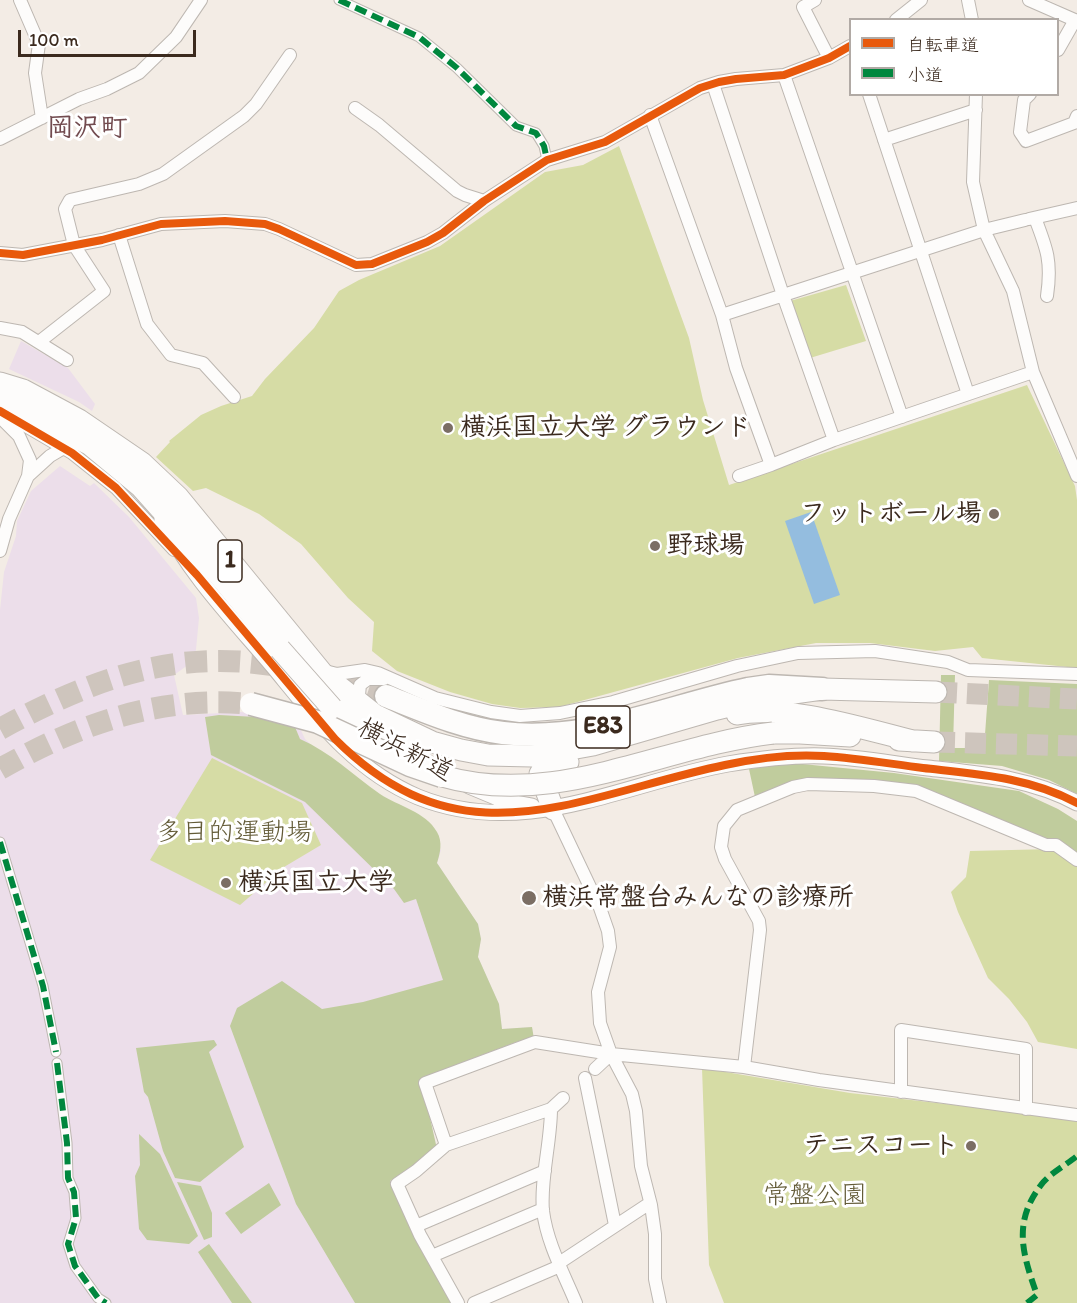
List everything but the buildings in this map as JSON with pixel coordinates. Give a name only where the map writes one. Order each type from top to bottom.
[{"type":"highway","name":"横浜新道","points":[[0,383],[23,390],[79,420],[142,463],[178,497],[313,664],[339,700],[373,739],[442,776],[486,784],[553,783],[617,770],[716,742],[773,733],[934,742]]},
{"type":"highway","name":"横浜新道","points":[[0,400],[89,444],[141,487],[209,563],[280,649],[339,700],[364,707],[410,733],[461,750],[498,756],[532,756],[594,745],[756,699],[822,689],[936,692]]},
{"type":"highway","name":"E83","points":[[390,689],[436,717],[501,733],[535,735],[571,733],[608,726],[748,689],[769,686],[822,689]]},
{"type":"highway","name":"E83","points":[[251,704],[289,712],[318,722],[410,765],[442,776]]},
{"type":"highway","points":[[553,809],[540,774],[548,766],[623,748],[742,713],[770,712],[817,718],[913,741]]},
{"type":"street","points":[[20,0],[39,44],[35,73],[42,118]]},
{"type":"street","points":[[0,139],[79,99],[139,73],[176,37],[201,0]]},
{"type":"street","points":[[339,0],[419,37],[457,69],[516,126],[536,133],[544,146],[547,160]]},
{"type":"street","points":[[815,0],[803,7],[829,58]]},
{"type":"street","points":[[901,13],[921,0]]},
{"type":"street","points":[[968,0],[972,18]]},
{"type":"street","points":[[1029,0],[1076,20],[1059,48]]},
{"type":"street","points":[[0,253],[23,255],[152,226],[225,221],[265,224],[338,258],[363,266],[372,264],[427,242],[547,160],[605,142],[700,88],[736,79],[784,75],[829,58],[849,47]]},
{"type":"street","points":[[39,342],[104,291],[74,245],[65,209],[70,200],[139,184],[163,174],[244,116],[256,104],[290,55]]},
{"type":"street","points":[[784,75],[902,417]]},
{"type":"street","points":[[712,84],[834,440]]},
{"type":"street","points":[[870,96],[968,394]]},
{"type":"street","points":[[976,96],[974,182],[984,230],[1013,291],[1033,372],[1077,476]]},
{"type":"street","points":[[1028,96],[1024,100],[1020,132],[1026,141],[1074,123],[1077,116]]},
{"type":"street","points":[[355,108],[379,125],[457,191],[484,201]]},
{"type":"street","points":[[885,140],[976,110]]},
{"type":"street","points":[[650,115],[722,315],[736,368],[771,465]]},
{"type":"street","points":[[722,315],[984,230],[1077,208]]},
{"type":"street","points":[[1029,219],[1048,254],[1050,278],[1047,296]]},
{"type":"street","points":[[119,235],[147,324],[171,356],[203,363],[234,396]]},
{"type":"street","points":[[0,328],[22,332],[67,360]]},
{"type":"street","points":[[739,476],[834,440],[1033,372]]},
{"type":"street","points":[[0,411],[63,448],[116,488],[197,575],[335,739],[376,776],[419,797],[452,808],[485,814],[553,809],[726,765],[773,758],[824,756],[999,777],[1030,784],[1077,803]]},
{"type":"street","points":[[0,417],[19,436],[30,460],[28,476],[9,519],[0,551]]},
{"type":"street","points":[[28,476],[63,448],[89,444]]},
{"type":"street","points":[[154,502],[171,537],[197,575]]},
{"type":"street","points":[[364,707],[359,695],[360,686],[368,679],[379,678],[390,689],[491,712],[520,716],[560,713],[613,702],[737,666],[798,653],[875,651],[948,662],[968,670],[1077,674]]},
{"type":"street","points":[[313,664],[327,672],[337,674],[365,670],[378,673],[390,689]]},
{"type":"street","points":[[313,664],[322,680],[365,722],[452,777],[505,801],[553,809]]},
{"type":"street","points":[[744,1067],[760,930],[759,921],[725,859],[721,847],[724,826],[737,810],[793,787],[808,784],[873,786],[916,791],[1046,845],[1056,845],[1077,860]]},
{"type":"street","points":[[553,809],[600,908],[608,931],[610,947],[598,992],[600,1023],[632,1094],[636,1111],[641,1166],[655,1234],[656,1279],[660,1303]]},
{"type":"street","points":[[0,842],[44,986],[56,1052]]},
{"type":"street","points":[[902,1092],[901,1030],[1026,1049],[1026,1109]]},
{"type":"street","points":[[446,1145],[426,1083],[535,1042],[612,1054],[744,1067],[1077,1116]]},
{"type":"street","points":[[574,1088],[612,1054]]},
{"type":"street","points":[[57,1063],[67,1143],[68,1178],[75,1201],[76,1218],[68,1244],[75,1266],[98,1298],[106,1303]]},
{"type":"street","points":[[590,1073],[615,1226]]},
{"type":"street","points":[[458,1303],[396,1184],[416,1171],[446,1145],[551,1109],[563,1098]]},
{"type":"street","points":[[551,1109],[551,1134],[545,1171],[543,1209],[553,1247],[576,1303]]},
{"type":"street","points":[[416,1226],[545,1171]]},
{"type":"street","points":[[474,1303],[560,1264],[650,1203]]},
{"type":"street","points":[[432,1256],[543,1209]]},
{"type":"shaded area","points":[[21,341],[68,368],[95,404],[92,411],[79,402],[9,369]]},
{"type":"shaded area","name":"横浜国立大学","points":[[60,466],[90,486],[94,483],[129,517],[196,598],[199,618],[195,660],[174,675],[183,715],[241,712],[270,716],[298,724],[305,739],[354,785],[441,850],[437,863],[478,924],[481,939],[478,957],[499,1004],[502,1029],[532,1027],[534,1039],[421,1078],[437,1149],[390,1181],[450,1303],[0,1303],[0,610],[4,572],[16,536],[17,521],[31,491]]},
{"type":"green space","name":"横浜国立大学 グラウンド","points":[[619,146],[689,338],[703,400],[729,485],[1027,385],[1075,486],[1077,500],[1077,668],[982,658],[973,647],[935,651],[870,643],[816,643],[738,658],[559,707],[520,708],[492,704],[450,692],[397,671],[372,651],[374,622],[348,598],[301,544],[259,514],[206,488],[193,491],[156,457],[169,441],[201,415],[252,396],[265,379],[314,328],[339,291],[359,280],[440,246],[545,172],[583,165]]},
{"type":"green space","points":[[846,285],[866,341],[810,358],[790,301]]},
{"type":"green space","points":[[941,675],[955,675],[953,748],[984,748],[989,680],[1077,684],[1077,794],[1049,780],[1002,766],[939,761]]},
{"type":"green space","points":[[219,715],[256,717],[295,727],[300,739],[331,757],[380,794],[426,819],[437,832],[440,840],[437,863],[478,924],[481,939],[478,957],[499,1004],[502,1029],[532,1027],[534,1039],[519,1041],[421,1078],[437,1149],[390,1181],[453,1303],[355,1303],[296,1204],[230,1026],[237,1008],[282,981],[322,1009],[363,1002],[443,980],[416,899],[404,903],[394,889],[305,802],[211,755],[205,717]]},
{"type":"green space","name":"多目的運動場","points":[[212,758],[302,803],[321,845],[284,867],[240,905],[150,860]]},
{"type":"green space","points":[[792,763],[894,773],[1019,791],[1058,809],[1077,821],[1077,856],[1054,840],[1042,839],[912,786],[821,780],[755,797],[749,769]]},
{"type":"green space","points":[[1053,849],[1077,866],[1077,1049],[1038,1042],[1027,1022],[988,978],[951,892],[966,877],[970,851]]},
{"type":"green space","points":[[214,1040],[217,1045],[209,1052],[244,1147],[200,1182],[175,1178],[163,1151],[148,1097],[144,1092],[136,1048]]},
{"type":"green space","name":"常盤公園","points":[[702,1068],[850,1093],[1077,1119],[1077,1303],[724,1303],[709,1265]]},
{"type":"green space","points":[[139,1134],[160,1154],[198,1236],[189,1244],[147,1240],[139,1229],[135,1176],[140,1165]]},
{"type":"green space","points":[[177,1182],[201,1186],[212,1213],[212,1237],[204,1240]]},
{"type":"green space","points":[[269,1183],[281,1205],[241,1234],[225,1213]]},
{"type":"green space","points":[[209,1244],[252,1303],[232,1303],[198,1252]]},
{"type":"water","points":[[811,512],[840,595],[814,604],[785,521]]},
{"type":"tunnel","points":[[0,729],[69,695],[104,681],[139,671],[174,664],[211,661],[248,662],[288,668]]},
{"type":"tunnel","points":[[337,680],[386,696]]},
{"type":"tunnel","points":[[936,692],[1077,699]]},
{"type":"tunnel","points":[[0,769],[60,739],[121,716],[184,704],[217,702],[251,704]]},
{"type":"tunnel","points":[[934,742],[1077,746]]},
{"type":"marked path","points":[[339,0],[419,37],[457,68],[516,126],[536,133],[544,146],[547,160]]},
{"type":"marked path","points":[[0,842],[43,986],[56,1052]]},
{"type":"marked path","points":[[57,1063],[67,1143],[68,1178],[74,1192],[76,1218],[68,1244],[75,1266],[98,1298],[106,1303]]},
{"type":"marked path","points":[[1027,1303],[1037,1295],[1024,1253],[1023,1226],[1026,1213],[1044,1181],[1077,1156]]},
{"type":"cycle path","points":[[0,253],[23,255],[102,240],[161,224],[225,221],[265,224],[356,265],[372,264],[427,242],[443,233],[484,201],[547,160],[605,142],[700,88],[736,79],[784,75],[829,58],[849,47]]},
{"type":"cycle path","points":[[0,411],[72,453],[116,488],[197,575],[335,739],[382,778],[429,801],[476,812],[522,812],[570,804],[737,763],[774,757],[812,756],[1002,778],[1040,787],[1077,803]]},
{"type":"place","name":"横浜国立大学 グラウンド","points":[[448,428]]},
{"type":"place","name":"フットボール場","points":[[994,514]]},
{"type":"place","name":"野球場","points":[[655,546]]},
{"type":"place","name":"横浜国立大学","points":[[226,883]]},
{"type":"place","name":"横浜常盤台みんなの診療所","points":[[529,898]]},
{"type":"place","name":"テニスコート","points":[[971,1146]]},
{"type":"district","name":"岡沢町","points":[[87,129]]}]
